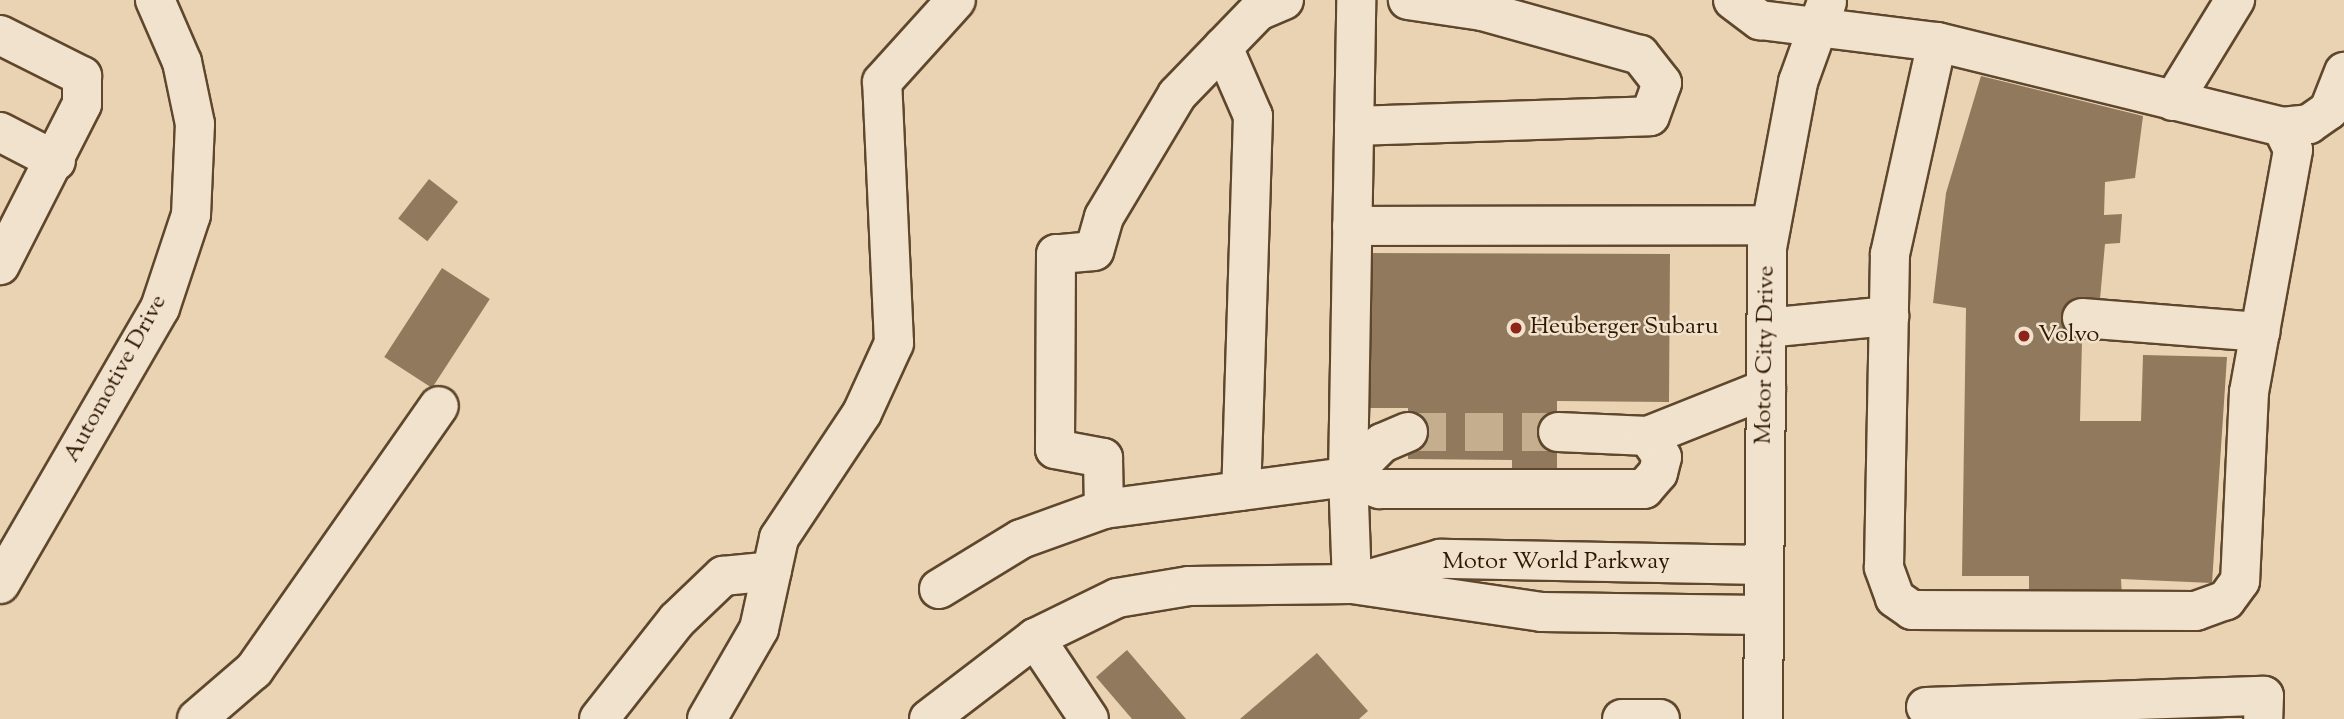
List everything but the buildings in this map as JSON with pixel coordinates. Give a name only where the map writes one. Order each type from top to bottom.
[{"type":"street","name":"Automotive Drive","points":[[0,584],[160,308],[191,215],[195,124],[182,62],[155,0]]},
{"type":"street","points":[[707,719],[759,629],[779,538],[862,414],[894,343],[882,82],[956,0]]},
{"type":"street","points":[[1104,509],[1103,458],[1055,449],[1056,254],[1094,251],[1104,217],[1177,94],[1258,11],[1284,0]]},
{"type":"street","points":[[1352,584],[1348,477],[1356,0]]},
{"type":"street","points":[[1354,126],[1650,116],[1662,83],[1640,55],[1482,11],[1408,0]]},
{"type":"street","points":[[1706,0],[1740,7],[1823,13],[2282,127],[2309,124],[2329,110],[2344,72]]},
{"type":"street","points":[[2173,101],[2235,0]]},
{"type":"street","name":"Motor City Drive","points":[[1763,719],[1762,565],[1770,225],[1798,82],[1823,13]]},
{"type":"street","points":[[0,35],[82,76],[82,104],[56,161],[0,265]]},
{"type":"street","points":[[1937,42],[1890,254],[1884,567],[1895,598],[1912,610],[2196,611],[2226,600],[2240,581],[2249,391],[2293,150],[2282,127]]},
{"type":"street","points":[[1223,47],[1253,116],[1241,491]]},
{"type":"street","points":[[0,132],[56,161]]},
{"type":"street","points":[[1352,226],[1770,225]]},
{"type":"street","points":[[1766,328],[1889,316]]},
{"type":"street","points":[[2082,318],[2260,332]]},
{"type":"street","points":[[1558,432],[1648,436],[1766,389]]},
{"type":"street","points":[[197,719],[254,670],[439,406]]},
{"type":"street","points":[[1348,477],[1382,443],[1408,432]]},
{"type":"street","points":[[939,589],[1021,539],[1104,509],[1348,477],[1380,489],[1644,489],[1662,457],[1648,436]]},
{"type":"street","name":"Motor World Parkway","points":[[1352,584],[1440,559],[1762,565]]},
{"type":"street","points":[[599,719],[677,620],[723,576],[772,571]]},
{"type":"street","name":"Motor World Parkway","points":[[929,719],[1035,638],[1117,598],[1189,586],[1352,584],[1542,612],[1762,615]]},
{"type":"street","points":[[1035,638],[1089,719]]},
{"type":"street","points":[[1926,706],[2107,710],[2264,696],[2263,719]]},
{"type":"street","points":[[1622,719],[1660,719]]},
{"type":"tunnel","points":[[1408,432],[1558,432]]},
{"type":"place","name":"Heuberger Subaru","points":[[1516,328]]},
{"type":"place","name":"Volvo","points":[[2024,336]]}]
